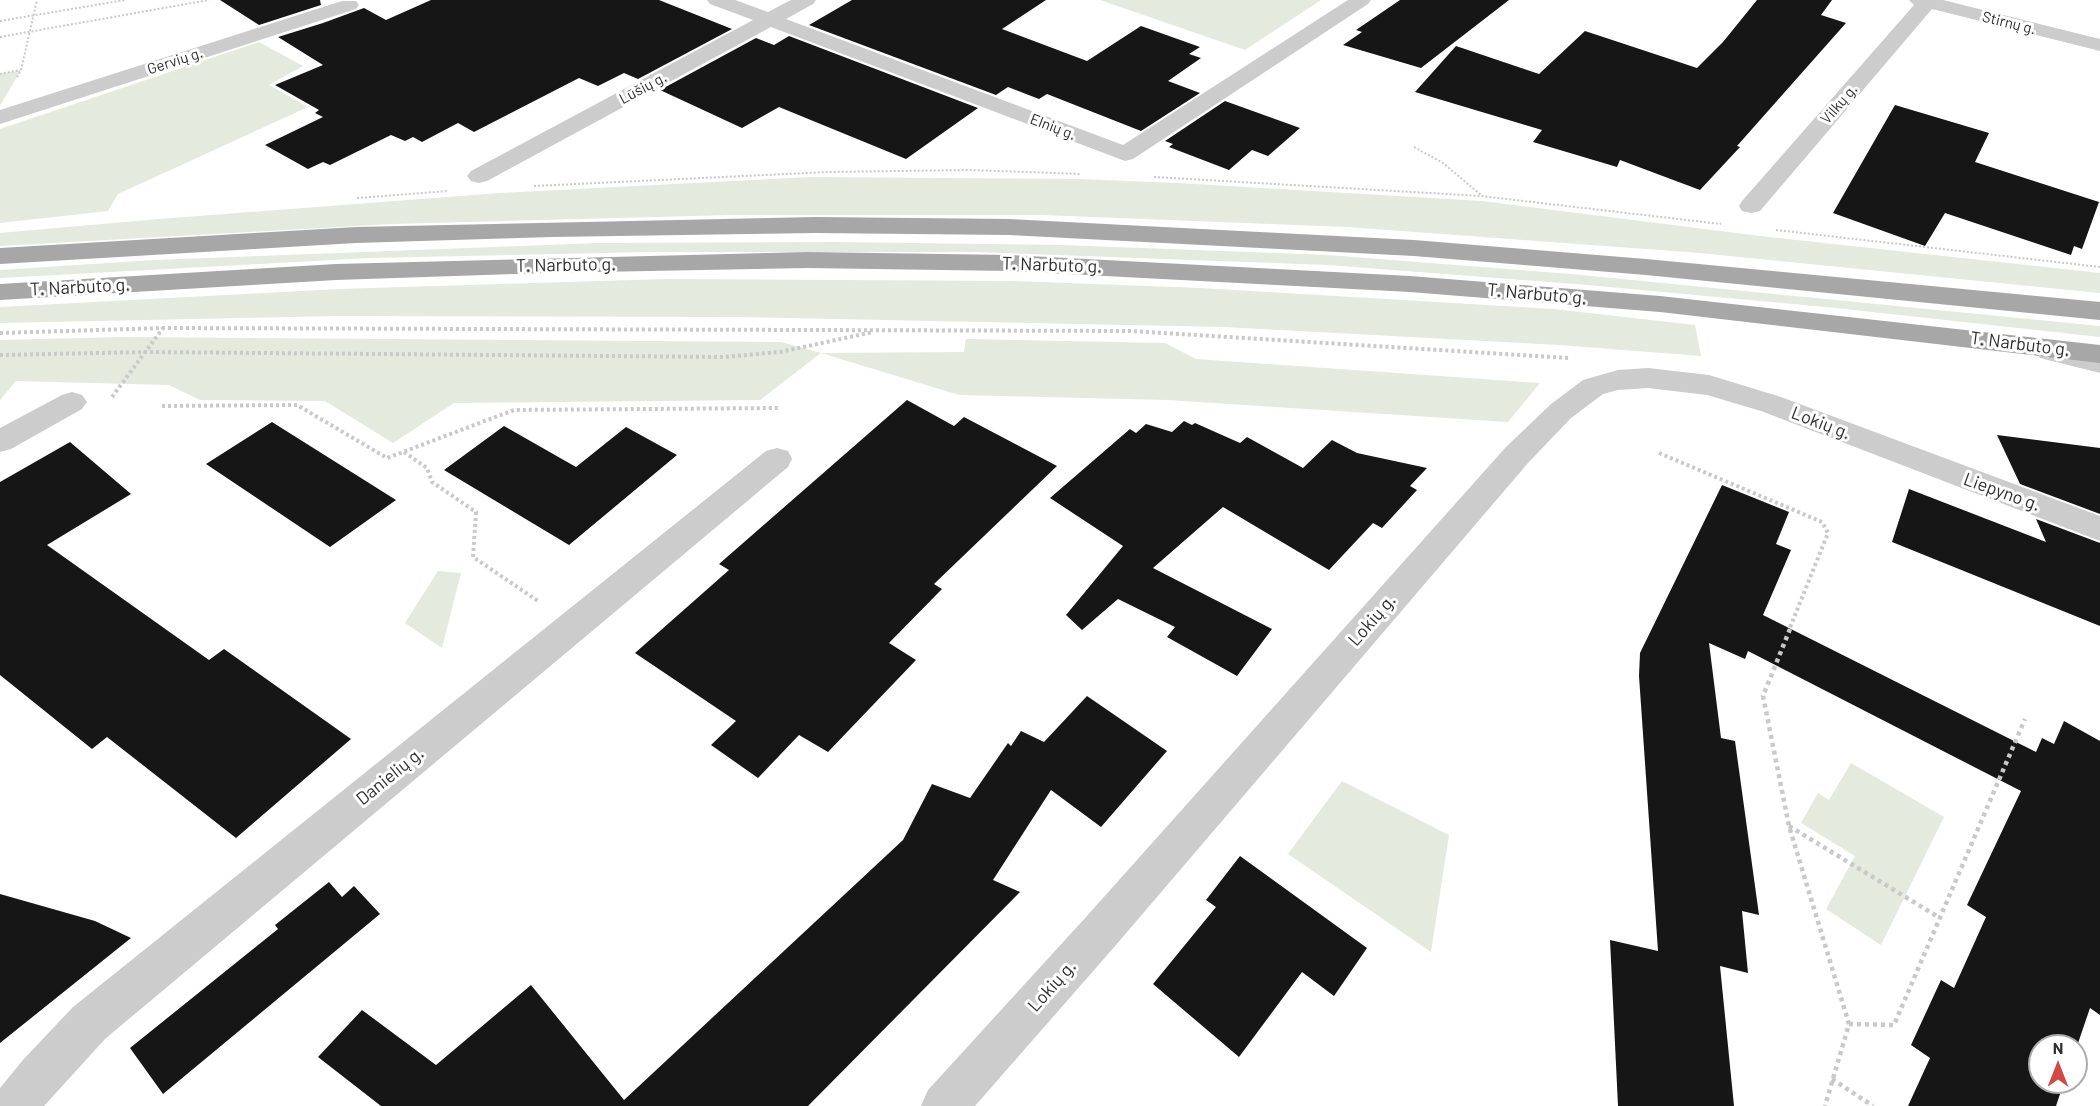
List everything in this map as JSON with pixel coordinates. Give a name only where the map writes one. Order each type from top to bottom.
[{"type":"main road","name":"T. Narbuto g.","points":[[0,256],[356,235],[551,229],[815,225],[1009,227],[1414,248],[1646,267],[2100,311]]},
{"type":"main road","name":"T. Narbuto g.","points":[[0,292],[336,272],[532,266],[807,260],[1010,263],[1208,272],[1493,290],[1660,304],[2100,354]]},
{"type":"street","name":"Elnių g.","points":[[717,0],[1125,154],[1361,0]]},
{"type":"street","name":"Lūšių g.","points":[[479,176],[806,0]]},
{"type":"street","name":"Stirnų g.","points":[[1923,1],[2100,45]]},
{"type":"street","name":"Vilkų g.","points":[[1751,206],[1923,1]]},
{"type":"street","name":"Gervių g.","points":[[0,117],[349,5]]},
{"type":"street","points":[[2030,345],[2100,364]]},
{"type":"street","name":"Lokių g.","points":[[944,1106],[1101,931],[1517,455],[1560,411],[1593,387],[1618,380],[1648,378],[1709,385],[1771,404],[1904,456]]},
{"type":"street","points":[[0,441],[72,402]]},
{"type":"street","name":"Liepyno g.","points":[[1904,456],[2100,529]]},
{"type":"street","name":"Danielių g.","points":[[15,1106],[88,1023],[777,459]]},
{"type":"path","points":[[0,74],[21,70],[37,0]]},
{"type":"path","points":[[0,21],[124,0]]},
{"type":"path","points":[[0,37],[209,0]]},
{"type":"path","points":[[1414,147],[1443,163],[1481,195]]},
{"type":"path","points":[[112,397],[163,328]]},
{"type":"path","points":[[0,333],[163,328],[1131,331],[1579,358]]},
{"type":"path","points":[[0,355],[146,352],[724,357],[780,352],[882,330]]},
{"type":"path","points":[[162,406],[297,405],[387,458],[514,410],[778,408]]},
{"type":"path","points":[[404,452],[427,468],[432,482],[476,512],[473,557],[574,625]]},
{"type":"path","points":[[1659,453],[1822,522],[1828,533],[1763,696],[1789,826],[1849,1024],[1825,1106]]},
{"type":"path","points":[[1849,1024],[1894,1025],[2025,719]]},
{"type":"path","points":[[1789,826],[1940,918]]},
{"type":"path","points":[[1832,1079],[1873,1106]]},
{"type":"shaded area","points":[[1100,0],[1321,0],[1245,50]]},
{"type":"shaded area","points":[[259,42],[303,66],[269,85],[308,107],[118,194],[108,211],[0,223],[0,129]]},
{"type":"shaded area","points":[[21,70],[1,104],[0,105],[0,74]]},
{"type":"shaded area","points":[[810,177],[1079,179],[1482,201],[1760,236],[2100,273],[2100,293],[1700,253],[1347,227],[1042,215],[730,215],[392,224],[0,246],[0,233],[159,219],[500,193]]},
{"type":"shaded area","points":[[835,242],[1062,245],[1328,255],[1571,274],[2100,326],[2100,337],[1836,308],[1588,285],[1328,265],[975,252],[650,252],[370,258],[0,278],[0,270],[154,260],[599,243]]},
{"type":"shaded area","points":[[666,279],[1013,281],[1201,288],[1554,309],[1695,325],[1701,356],[1559,345],[1225,327],[738,317],[338,316],[0,323],[0,307],[339,289]]},
{"type":"shaded area","points":[[121,337],[781,342],[821,353],[760,400],[454,403],[393,443],[325,401],[200,400],[169,385],[16,381],[0,400],[0,340]]},
{"type":"shaded area","points":[[966,339],[1165,343],[1196,359],[1540,383],[1508,422],[1168,400],[959,395],[821,353],[964,352]]},
{"type":"shaded area","points":[[438,571],[461,573],[442,648],[405,623]]},
{"type":"shaded area","points":[[1851,763],[1944,817],[1881,945],[1826,909],[1855,856],[1801,823],[1818,793],[1829,800]]},
{"type":"shaded area","points":[[1342,781],[1449,835],[1431,952],[1288,854]]},
{"type":"building","points":[[220,0],[320,0],[321,5],[259,25]]},
{"type":"building","points":[[431,0],[659,0],[732,29],[638,79],[624,73],[598,86],[579,78],[474,132],[458,123],[422,142],[413,137],[405,141],[391,135],[330,165],[323,162],[308,169],[265,145],[323,117],[315,113],[319,110],[275,85],[323,65],[278,37],[364,8],[386,20]]},
{"type":"building","points":[[852,0],[1046,0],[1002,29],[1087,61],[1141,26],[1200,47],[1189,54],[1201,58],[1168,81],[1200,93],[1141,131],[1047,94],[1039,99],[1008,87],[996,95],[809,25]]},
{"type":"building","points":[[1400,0],[1509,0],[1421,68],[1343,45],[1362,32],[1356,30]]},
{"type":"building","points":[[1757,0],[1832,0],[1821,15],[1846,23],[1737,146],[1740,147],[1700,190],[1620,160],[1617,167],[1533,142],[1542,130],[1415,92],[1456,46],[1539,74],[1585,31],[1697,68],[1723,42]]},
{"type":"building","points":[[789,36],[978,108],[906,159],[779,107],[742,128],[660,90],[756,38],[774,45]]},
{"type":"building","points":[[1225,101],[1300,128],[1268,156],[1252,150],[1229,170],[1169,147],[1173,144],[1165,141]]},
{"type":"building","points":[[1895,105],[1989,133],[1975,162],[2099,202],[2082,249],[2074,246],[2071,255],[1945,213],[1925,246],[1833,213]]},
{"type":"building","points":[[907,400],[954,426],[964,417],[1057,466],[934,584],[942,589],[889,643],[916,660],[828,752],[799,735],[758,778],[711,745],[736,721],[635,653],[729,570],[719,564]]},
{"type":"building","points":[[1184,421],[1192,425],[1195,423],[1240,443],[1247,437],[1303,468],[1332,440],[1357,453],[1427,468],[1410,486],[1417,490],[1382,528],[1373,523],[1329,570],[1223,507],[1153,568],[1272,629],[1237,676],[1167,637],[1175,627],[1118,599],[1082,630],[1066,615],[1123,546],[1050,498],[1130,429],[1136,433],[1146,424],[1172,432]]},
{"type":"building","points":[[272,422],[396,500],[330,547],[206,464]]},
{"type":"building","points":[[504,426],[576,467],[626,427],[677,455],[569,545],[444,470]]},
{"type":"building","points":[[1997,435],[2100,448],[2100,514],[2020,484]]},
{"type":"building","points":[[70,442],[131,494],[47,545],[209,660],[224,649],[351,739],[236,838],[107,737],[92,749],[0,675],[0,482]]},
{"type":"building","points":[[1722,485],[1789,512],[1776,544],[1791,550],[1763,615],[2036,752],[2042,738],[2054,744],[2064,721],[2100,741],[2100,1015],[2090,1008],[2081,1034],[2028,1034],[2028,1094],[2060,1094],[2056,1106],[1908,1106],[1930,1058],[1911,1045],[1941,980],[1954,988],[1986,917],[1967,905],[2021,791],[1748,651],[1745,659],[1709,643],[1721,738],[1735,741],[1759,915],[1742,911],[1748,973],[1720,966],[1734,1106],[1618,1106],[1610,940],[1658,951],[1639,676],[1640,653]]},
{"type":"building","points":[[1909,489],[2046,542],[2036,519],[2100,543],[2100,626],[1892,542]]},
{"type":"building","points":[[1087,696],[1167,751],[1101,827],[1051,790],[993,880],[1020,892],[808,1106],[381,1106],[318,1057],[362,1010],[436,1065],[531,985],[624,1100],[903,840],[932,784],[970,798],[1008,743],[1011,746],[1021,731],[1044,742]]},
{"type":"building","points":[[1240,856],[1367,948],[1334,996],[1302,972],[1239,1057],[1153,984],[1216,907],[1206,900]]},
{"type":"building","points":[[329,882],[342,897],[354,886],[380,914],[163,1094],[130,1048],[278,929],[275,925]]},
{"type":"building","points":[[0,894],[95,921],[131,938],[0,1043]]}]
